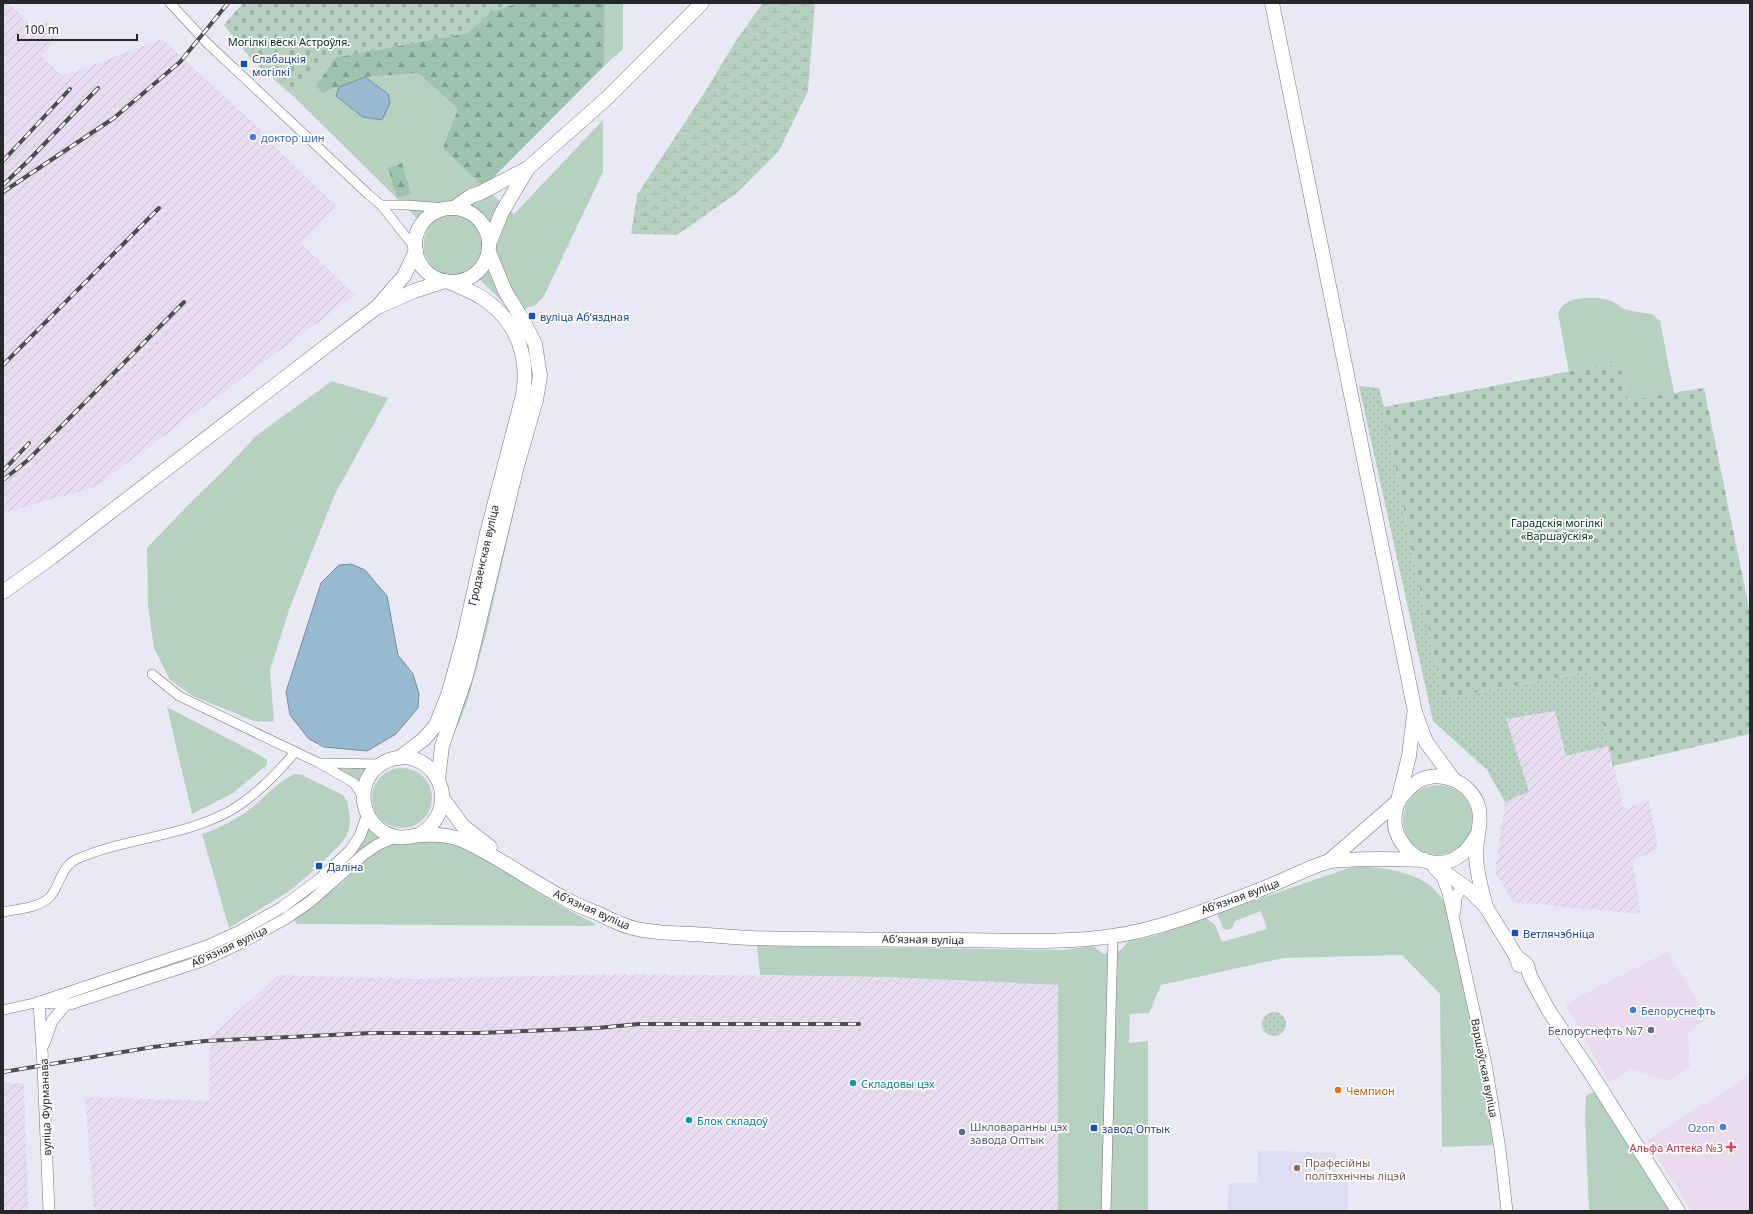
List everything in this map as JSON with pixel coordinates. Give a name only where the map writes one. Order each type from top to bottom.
[{"type":"main road","points":[[447,282],[432,276],[426,271],[418,258],[416,250],[417,234],[423,222],[434,213],[450,208],[528,168],[607,98],[702,3]]},
{"type":"main road","points":[[1272,3],[1415,712],[1426,742],[1454,780]]},
{"type":"main road","points":[[378,307],[414,291],[447,282],[462,280],[474,275],[486,261],[502,212],[528,168]]},
{"type":"main road","points":[[450,208],[467,211],[479,219],[487,231],[489,248]]},
{"type":"main road","name":"Гродзенская вуліца","points":[[438,780],[442,746],[466,676],[517,466],[536,400],[540,376],[535,344],[524,322],[505,291],[489,248]]},
{"type":"main road","points":[[3,592],[58,552],[378,307],[404,276],[416,250]]},
{"type":"main road","name":"Гродзенская вуліца","points":[[399,758],[424,739],[436,725],[451,685],[464,637],[487,533],[524,395],[526,379],[523,353],[516,335],[510,325],[488,302],[447,282]]},
{"type":"main road","points":[[1415,712],[1409,756],[1395,817],[1397,834],[1409,852],[1427,861],[1468,889],[1486,908],[1516,956],[1527,965],[1530,976],[1549,1011],[1590,1072],[1678,1211]]},
{"type":"main road","name":"Абʼязная вуліца","points":[[518,870],[463,826],[443,799],[442,789],[429,767],[415,760],[399,758],[382,764],[372,772],[365,784],[363,797],[367,816],[378,830],[395,837],[407,838],[419,835],[444,834],[463,840],[518,870],[564,899],[630,928],[654,932],[750,938],[1057,941],[1113,936],[1173,921],[1267,887],[1329,861],[1398,801]]},
{"type":"main road","points":[[1398,801],[1406,790],[1416,782],[1428,777],[1441,776],[1454,780],[1465,786],[1474,797],[1479,809],[1480,822],[1477,835],[1476,854],[1477,870],[1486,908]]},
{"type":"main road","points":[[419,835],[429,829],[436,820],[441,810],[443,799]]},
{"type":"main road","points":[[1427,861],[1442,862],[1452,860],[1462,854],[1477,835]]},
{"type":"main road","name":"Абʼязная вуліца","points":[[1329,861],[1372,858],[1427,861]]},
{"type":"street","points":[[170,3],[208,43],[277,110],[369,195],[382,205],[416,250]]},
{"type":"street","points":[[382,205],[418,205],[450,208]]},
{"type":"street","points":[[152,674],[178,696],[319,763],[354,784],[363,797]]},
{"type":"street","points":[[3,912],[31,907],[49,898],[67,867],[76,860],[125,842],[199,824],[228,812],[283,768],[295,752]]},
{"type":"street","points":[[319,763],[382,764]]},
{"type":"street","name":"Абʼязная вуліца","points":[[3,1010],[39,1002],[207,946],[250,925],[281,908],[320,879],[350,851],[360,836],[367,816]]},
{"type":"street","name":"Абʼязная вуліца","points":[[39,1002],[66,1004],[202,961],[243,942],[285,919],[311,901],[364,854],[377,845],[395,837]]},
{"type":"street","name":"Варшаўская вуліца","points":[[1427,861],[1442,877],[1448,893],[1486,1064],[1500,1149],[1507,1211]]},
{"type":"street","name":"Варшаўская вуліца","points":[[1455,926],[1456,897],[1460,890],[1468,889]]},
{"type":"street","points":[[1106,1211],[1113,936]]},
{"type":"street","name":"вуліца Фурманава","points":[[39,1002],[49,1211]]},
{"type":"street","points":[[42,1049],[52,1022],[66,1004]]},
{"type":"shaded area","points":[[3,3],[8,3],[37,30],[46,21],[60,35],[41,56],[63,76],[162,39],[264,133],[274,146],[336,206],[301,243],[355,295],[95,487],[3,513]]},
{"type":"shaded area","points":[[365,77],[388,94],[390,103],[382,120],[363,117],[336,96],[339,87]]},
{"type":"shaded area","points":[[351,564],[365,570],[387,596],[398,655],[413,674],[419,694],[418,708],[396,734],[367,751],[324,747],[309,739],[290,715],[286,692],[321,583],[339,565]]},
{"type":"shaded area","points":[[1555,711],[1566,756],[1609,746],[1624,809],[1649,800],[1658,849],[1633,861],[1640,914],[1513,902],[1495,873],[1505,802],[1529,791],[1506,719]]},
{"type":"shaded area","points":[[1667,952],[1709,1017],[1688,1032],[1690,1067],[1668,1081],[1631,1069],[1609,1082],[1565,1004]]},
{"type":"shaded area","points":[[618,974],[889,977],[1058,985],[1058,1211],[94,1211],[85,1097],[209,1101],[210,1037],[278,975],[416,979]]},
{"type":"shaded area","points":[[1750,1075],[1750,1211],[1692,1211],[1647,1140]]},
{"type":"shaded area","points":[[3,1083],[24,1083],[28,1211],[3,1211]]},
{"type":"shaded area","name":"Прафесійны політэхнічны ліцэй","points":[[1258,1150],[1336,1153],[1336,1182],[1348,1182],[1348,1211],[1227,1211],[1229,1183],[1258,1183]]},
{"type":"green space","name":"Могілкі вёскі Астроўля.","points":[[243,3],[518,3],[490,13],[468,33],[323,60],[294,97],[251,59],[224,25]]},
{"type":"green space","points":[[464,3],[605,3],[604,66],[484,187],[443,148],[458,109],[418,73],[365,77],[322,93],[316,86],[336,57],[468,33]]},
{"type":"green space","points":[[605,3],[623,3],[623,49],[604,66]]},
{"type":"green space","points":[[763,3],[815,3],[808,91],[779,151],[737,193],[677,235],[631,234],[637,195],[706,90],[737,39]]},
{"type":"green space","points":[[336,57],[316,86],[322,93],[339,87],[336,96],[363,117],[388,94],[365,77],[418,73],[458,109],[484,187],[514,214],[603,120],[603,172],[543,298],[535,305],[522,310],[509,308],[469,269],[459,274],[449,274],[440,272],[432,267],[424,250],[424,240],[428,229],[294,97],[323,60]]},
{"type":"green space","points":[[402,163],[411,194],[397,198],[388,168]]},
{"type":"green space","points":[[1598,298],[1612,301],[1624,309],[1652,314],[1660,321],[1674,393],[1628,400],[1622,372],[1608,364],[1569,372],[1558,313],[1569,301]]},
{"type":"green space","name":"Гарадскія могілкі «Варшаўскія»","points":[[1608,364],[1622,372],[1628,400],[1704,388],[1750,613],[1750,734],[1613,766],[1590,671],[1443,699],[1410,543],[1384,407]]},
{"type":"green space","points":[[332,381],[388,398],[335,494],[290,607],[270,670],[274,722],[254,721],[193,696],[170,680],[154,648],[148,605],[147,548],[257,435]]},
{"type":"green space","points":[[1359,386],[1379,388],[1443,699],[1590,671],[1609,746],[1566,756],[1555,711],[1506,719],[1529,791],[1505,802],[1487,770],[1433,721]]},
{"type":"green space","points":[[541,404],[521,480],[487,630],[469,696],[458,726],[454,730],[512,504]]},
{"type":"green space","points":[[167,707],[267,759],[267,765],[233,793],[192,814]]},
{"type":"green space","points":[[331,767],[347,769],[367,767],[359,782],[348,774]]},
{"type":"green space","points":[[396,768],[408,768],[419,773],[427,781],[432,792],[430,810],[419,823],[408,828],[396,828],[385,823],[377,815],[372,804],[372,792],[377,781],[385,773]]},
{"type":"green space","points":[[295,774],[302,775],[345,797],[348,805],[350,821],[347,835],[338,847],[320,864],[318,862],[312,868],[314,870],[288,892],[229,928],[202,834],[227,824],[244,814],[278,785]]},
{"type":"green space","points":[[1438,785],[1451,788],[1463,795],[1470,807],[1473,820],[1470,833],[1463,845],[1451,852],[1438,855],[1425,852],[1413,845],[1406,833],[1403,820],[1406,807],[1413,795],[1425,788]]},
{"type":"green space","points":[[369,825],[383,837],[364,848],[330,879],[282,915],[280,914],[280,912],[319,886],[345,864],[356,851],[364,838]]},
{"type":"green space","points":[[433,838],[459,844],[472,850],[535,891],[596,924],[594,926],[297,924],[294,919],[343,882],[369,855],[387,845]]},
{"type":"green space","points":[[1355,866],[1392,870],[1415,877],[1435,890],[1444,902],[1450,920],[1498,1145],[1442,1147],[1440,994],[1402,955],[1283,958],[1161,985],[1149,1013],[1130,1014],[1129,1043],[1148,1041],[1148,1211],[1058,1211],[1058,985],[889,977],[760,975],[757,946],[1063,950],[1093,946],[1103,954],[1121,950],[1129,941],[1154,936],[1206,918],[1215,925],[1222,942],[1267,929],[1261,911],[1235,921],[1232,928],[1227,930],[1223,928],[1217,913]]},
{"type":"green space","points":[[1274,1012],[1282,1016],[1286,1024],[1282,1032],[1274,1036],[1266,1032],[1262,1024],[1266,1016]]},
{"type":"green space","points":[[1595,1091],[1671,1211],[1589,1211],[1585,1118],[1586,1096]]},
{"type":"railway","points":[[3,192],[114,118],[180,62],[228,3]]},
{"type":"railway","points":[[3,185],[98,88]]},
{"type":"railway","points":[[3,161],[70,89]]},
{"type":"railway","points":[[3,365],[159,208]]},
{"type":"railway","points":[[3,480],[28,460],[184,302]]},
{"type":"railway","points":[[3,471],[29,443]]},
{"type":"railway","points":[[3,1072],[153,1047],[205,1041],[372,1033],[479,1033],[597,1028],[639,1024],[859,1024]]},
{"type":"place","name":"Слабацкія могілкі","points":[[244,64]]},
{"type":"place","name":"доктор шин","points":[[253,137]]},
{"type":"place","name":"вуліца Абʼяздная","points":[[532,316]]},
{"type":"place","name":"Даліна","points":[[319,866]]},
{"type":"place","name":"Ветлячэбніца","points":[[1515,933]]},
{"type":"place","name":"Белоруснефть","points":[[1633,1010]]},
{"type":"place","name":"Белоруснефть №7","points":[[1651,1030]]},
{"type":"place","name":"Складовы цэх","points":[[853,1083]]},
{"type":"place","name":"Чемпион","points":[[1338,1090]]},
{"type":"place","name":"Блок складоў","points":[[689,1120]]},
{"type":"place","name":"Ozon","points":[[1723,1127]]},
{"type":"place","name":"завод Оптык","points":[[1094,1128]]},
{"type":"place","name":"Шкловаранны цэх завода Оптык","points":[[962,1132]]},
{"type":"place","name":"Альфа Аптека №3","points":[[1731,1147]]},
{"type":"place","name":"Прафесійны політэхнічны ліцэй","points":[[1297,1168]]}]
